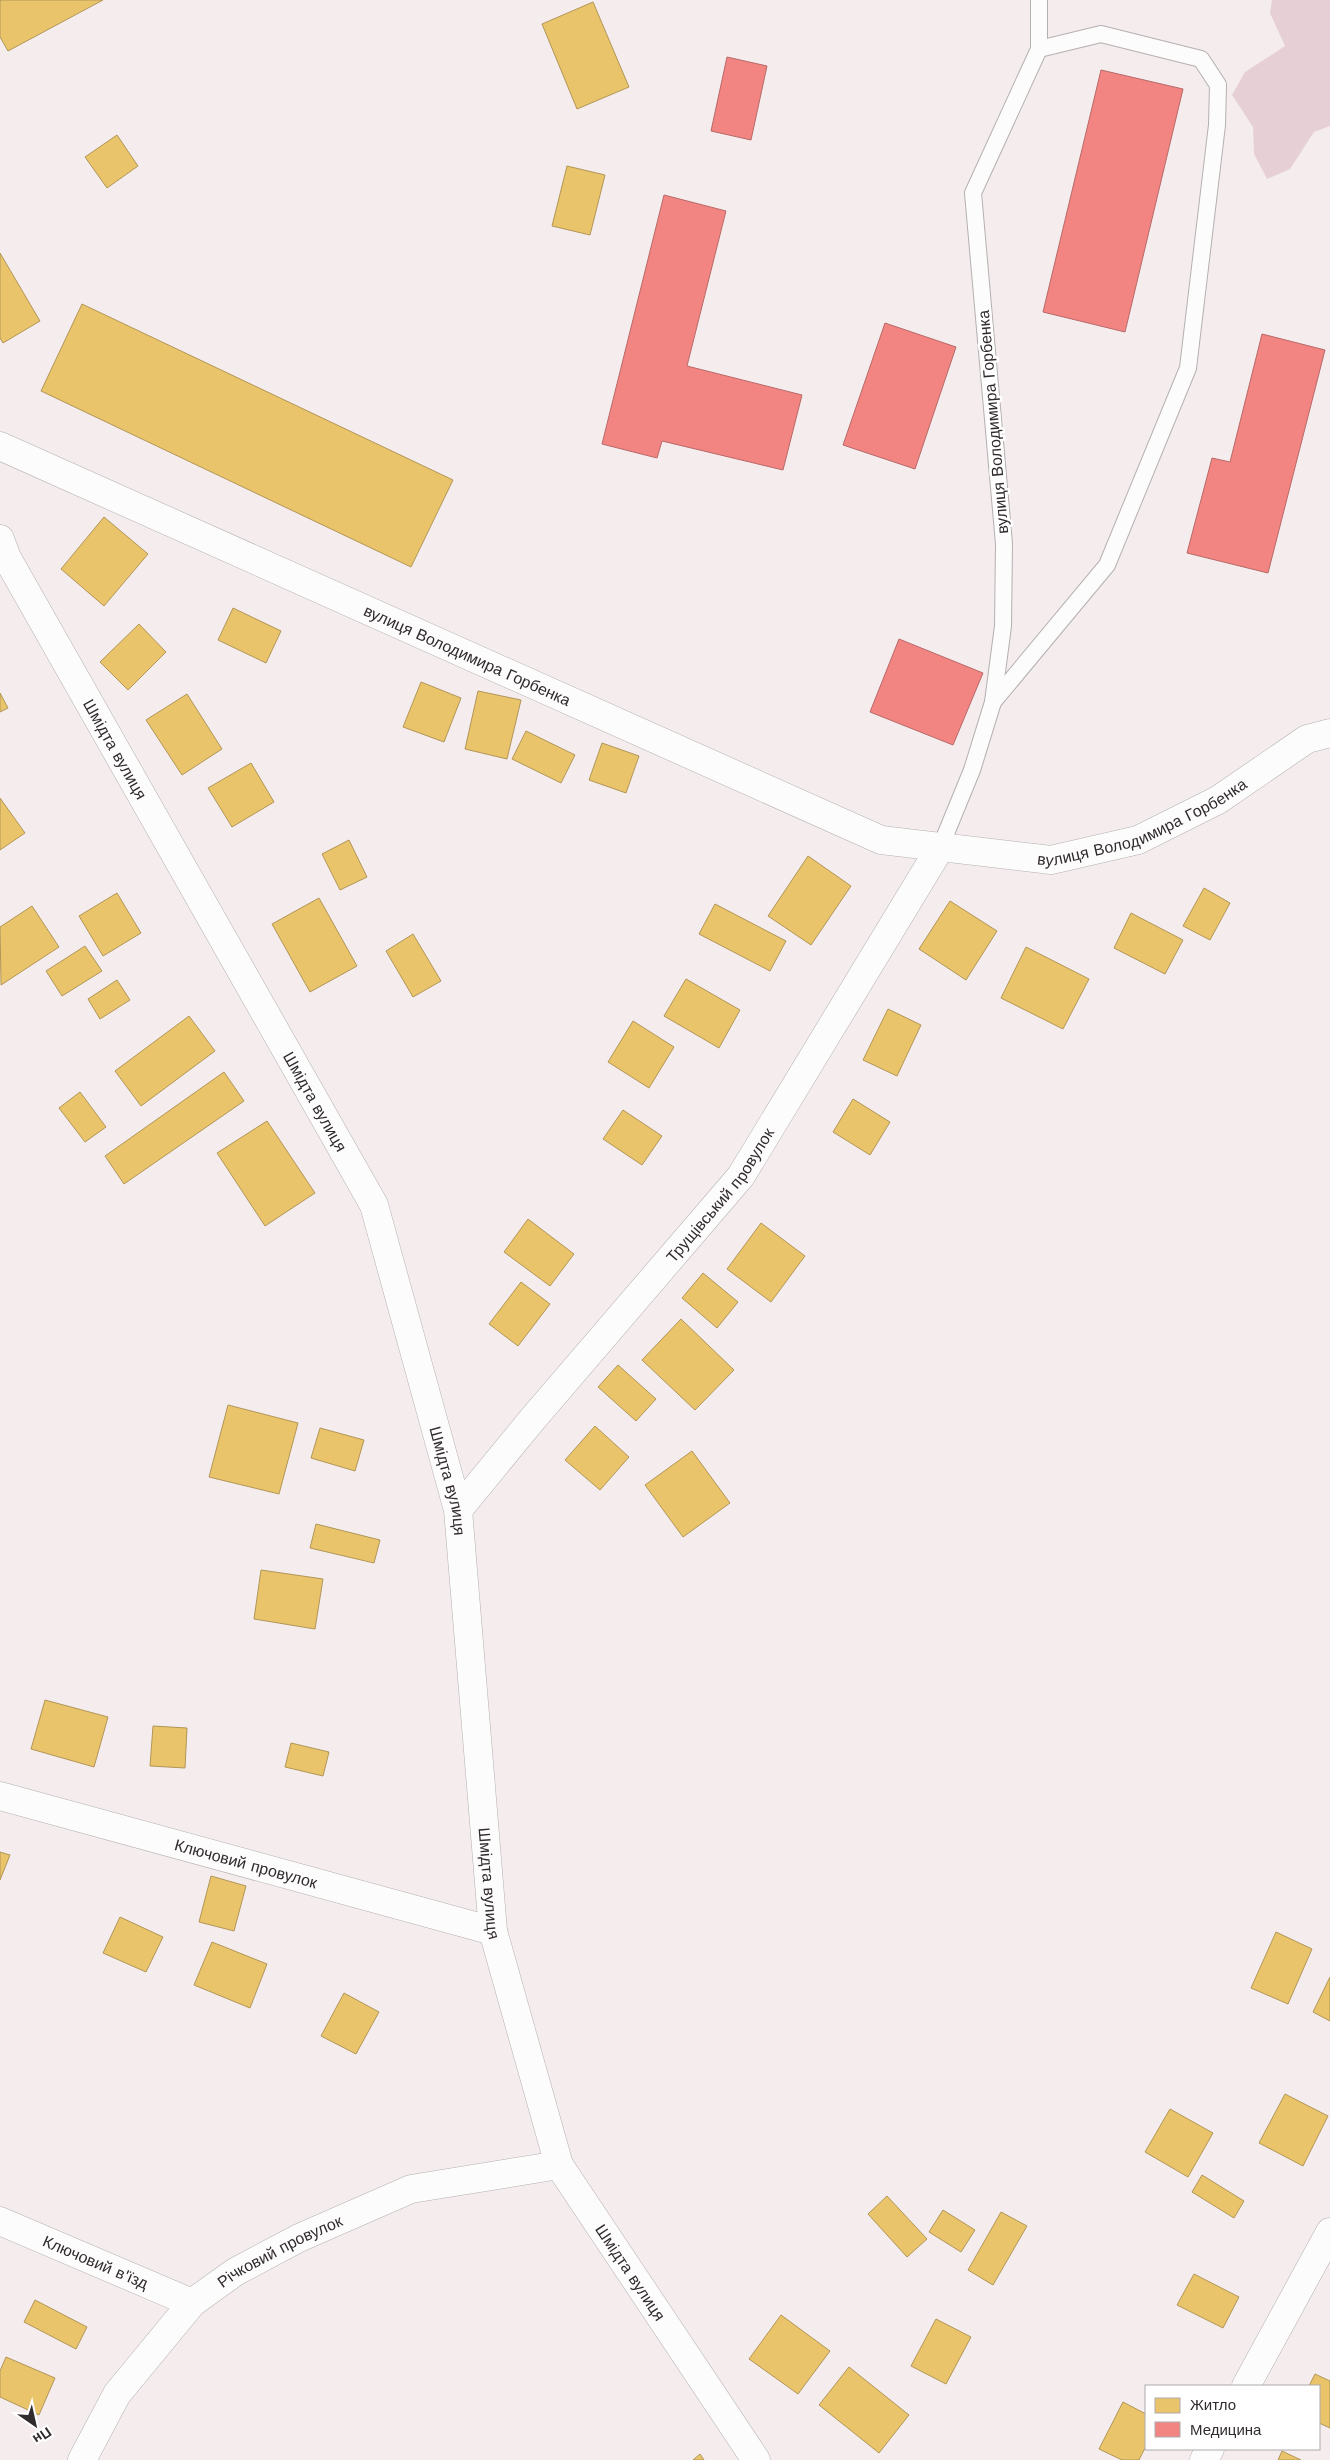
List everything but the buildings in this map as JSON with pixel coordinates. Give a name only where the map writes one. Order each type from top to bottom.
[{"type":"street","name":"вулиця Володимира Горбенка","points":[[0,446],[881,840],[1052,860],[1138,840],[1218,800],[1307,739],[1330,732]]},
{"type":"street","name":"Шмідта вулиця","points":[[0,539],[7,558],[374,1205],[458,1510],[493,1931],[559,2165],[756,2460]]},
{"type":"street","name":"Трущівський провулок","points":[[458,1510],[531,1420],[740,1176],[940,848]]},
{"type":"street","name":"Ключовий провулок","points":[[0,1796],[493,1931]]},
{"type":"street","name":"Річковий провулок","points":[[82,2460],[116,2394],[192,2303],[234,2272],[300,2238],[411,2189],[559,2165]]},
{"type":"street","name":"Ключовий в'їзд","points":[[0,2221],[192,2303]]},
{"type":"street","points":[[1247,2385],[1330,2232]]},
{"type":"lane","name":"вулиця Володимира Горбенка","points":[[940,848],[972,770],[993,702],[1003,626],[1004,544],[973,193],[1039,49],[1039,0]]},
{"type":"lane","points":[[993,702],[1107,565],[1188,368],[1217,125],[1218,85],[1201,59],[1101,34],[1039,49]]},
{"type":"shaded area","points":[[1272,0],[1330,0],[1330,126],[1314,132],[1290,169],[1267,179],[1254,154],[1253,127],[1232,95],[1245,72],[1285,46],[1270,13]]}]
